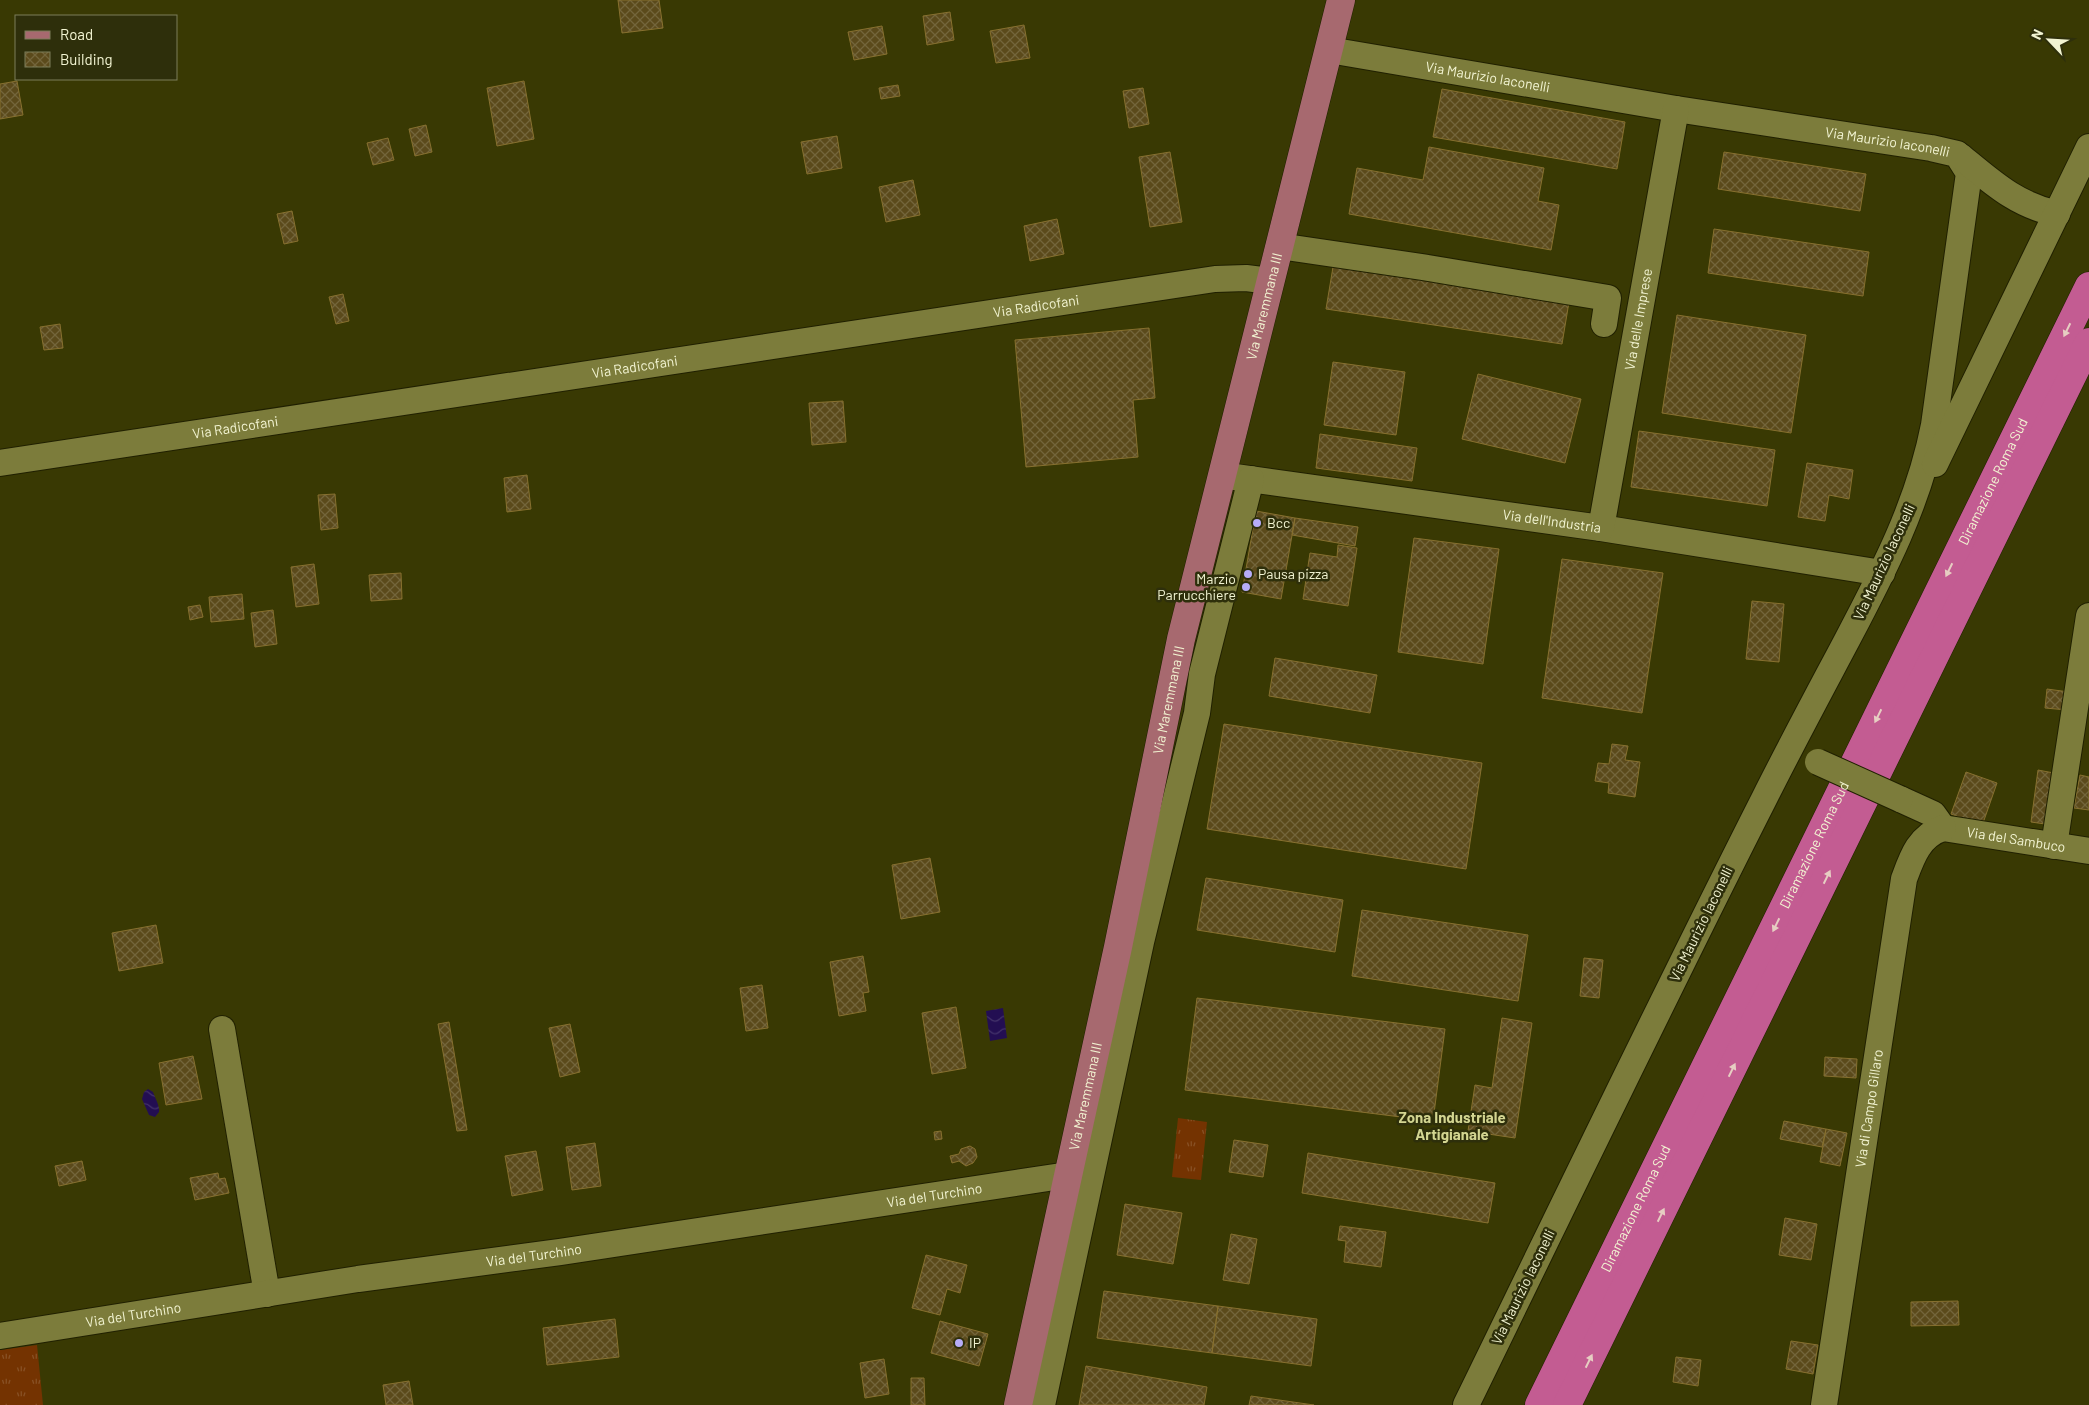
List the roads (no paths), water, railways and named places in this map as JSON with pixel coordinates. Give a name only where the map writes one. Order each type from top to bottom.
[{"type":"highway","name":"Diramazione Roma Sud","points":[[1539,1405],[2089,286]]},
{"type":"highway","name":"Diramazione Roma Sud","points":[[1567,1405],[2089,342]]},
{"type":"main road","name":"Via Maremmana III","points":[[1018,1405],[1181,640],[1341,0]]},
{"type":"street","name":"Via Maurizio Iaconelli","points":[[1329,50],[1676,109],[1957,154],[1966,166],[1969,181],[1934,425],[1929,449],[1910,508],[1882,573],[1789,749],[1700,926],[1466,1405]]},
{"type":"street","name":"Via delle Imprese","points":[[1601,528],[1676,109]]},
{"type":"street","points":[[1882,573],[2089,147]]},
{"type":"street","points":[[1957,154],[1997,187],[2021,203],[2057,214]]},
{"type":"street","points":[[1279,246],[1422,267],[1608,298],[1604,324]]},
{"type":"street","name":"Via Radicofani","points":[[0,463],[1130,291],[1215,279],[1246,278],[1270,281]]},
{"type":"street","name":"Via dell'Industria","points":[[1221,475],[1601,528],[1882,573]]},
{"type":"street","points":[[1042,1405],[1141,942],[1197,713],[1202,674],[1251,479]]},
{"type":"street","points":[[2054,846],[2089,616]]},
{"type":"street","points":[[1789,749],[1933,814],[1943,828]]},
{"type":"street","name":"Via del Sambuco","points":[[1943,828],[2089,851]]},
{"type":"street","name":"Via di Campo Gillaro","points":[[1824,1405],[1904,879],[1911,859],[1921,842],[1933,831],[1943,828]]},
{"type":"street","points":[[222,1029],[268,1294]]},
{"type":"street","name":"Via del Turchino","points":[[0,1336],[268,1294],[1068,1175]]},
{"type":"water","points":[[1003,1008],[1007,1038],[990,1041],[986,1011]]},
{"type":"water","points":[[148,1089],[153,1092],[159,1107],[159,1112],[155,1117],[149,1115],[142,1099],[144,1092]]},
{"type":"place","name":"Bcc","points":[[1257,523]]},
{"type":"place","name":"Pausa pizza","points":[[1248,574]]},
{"type":"place","name":"Marzio Parrucchiere","points":[[1246,587]]},
{"type":"place","name":"IP","points":[[959,1343]]},
{"type":"district","name":"Zona Industriale Artigianale","points":[[1452,1126]]}]
